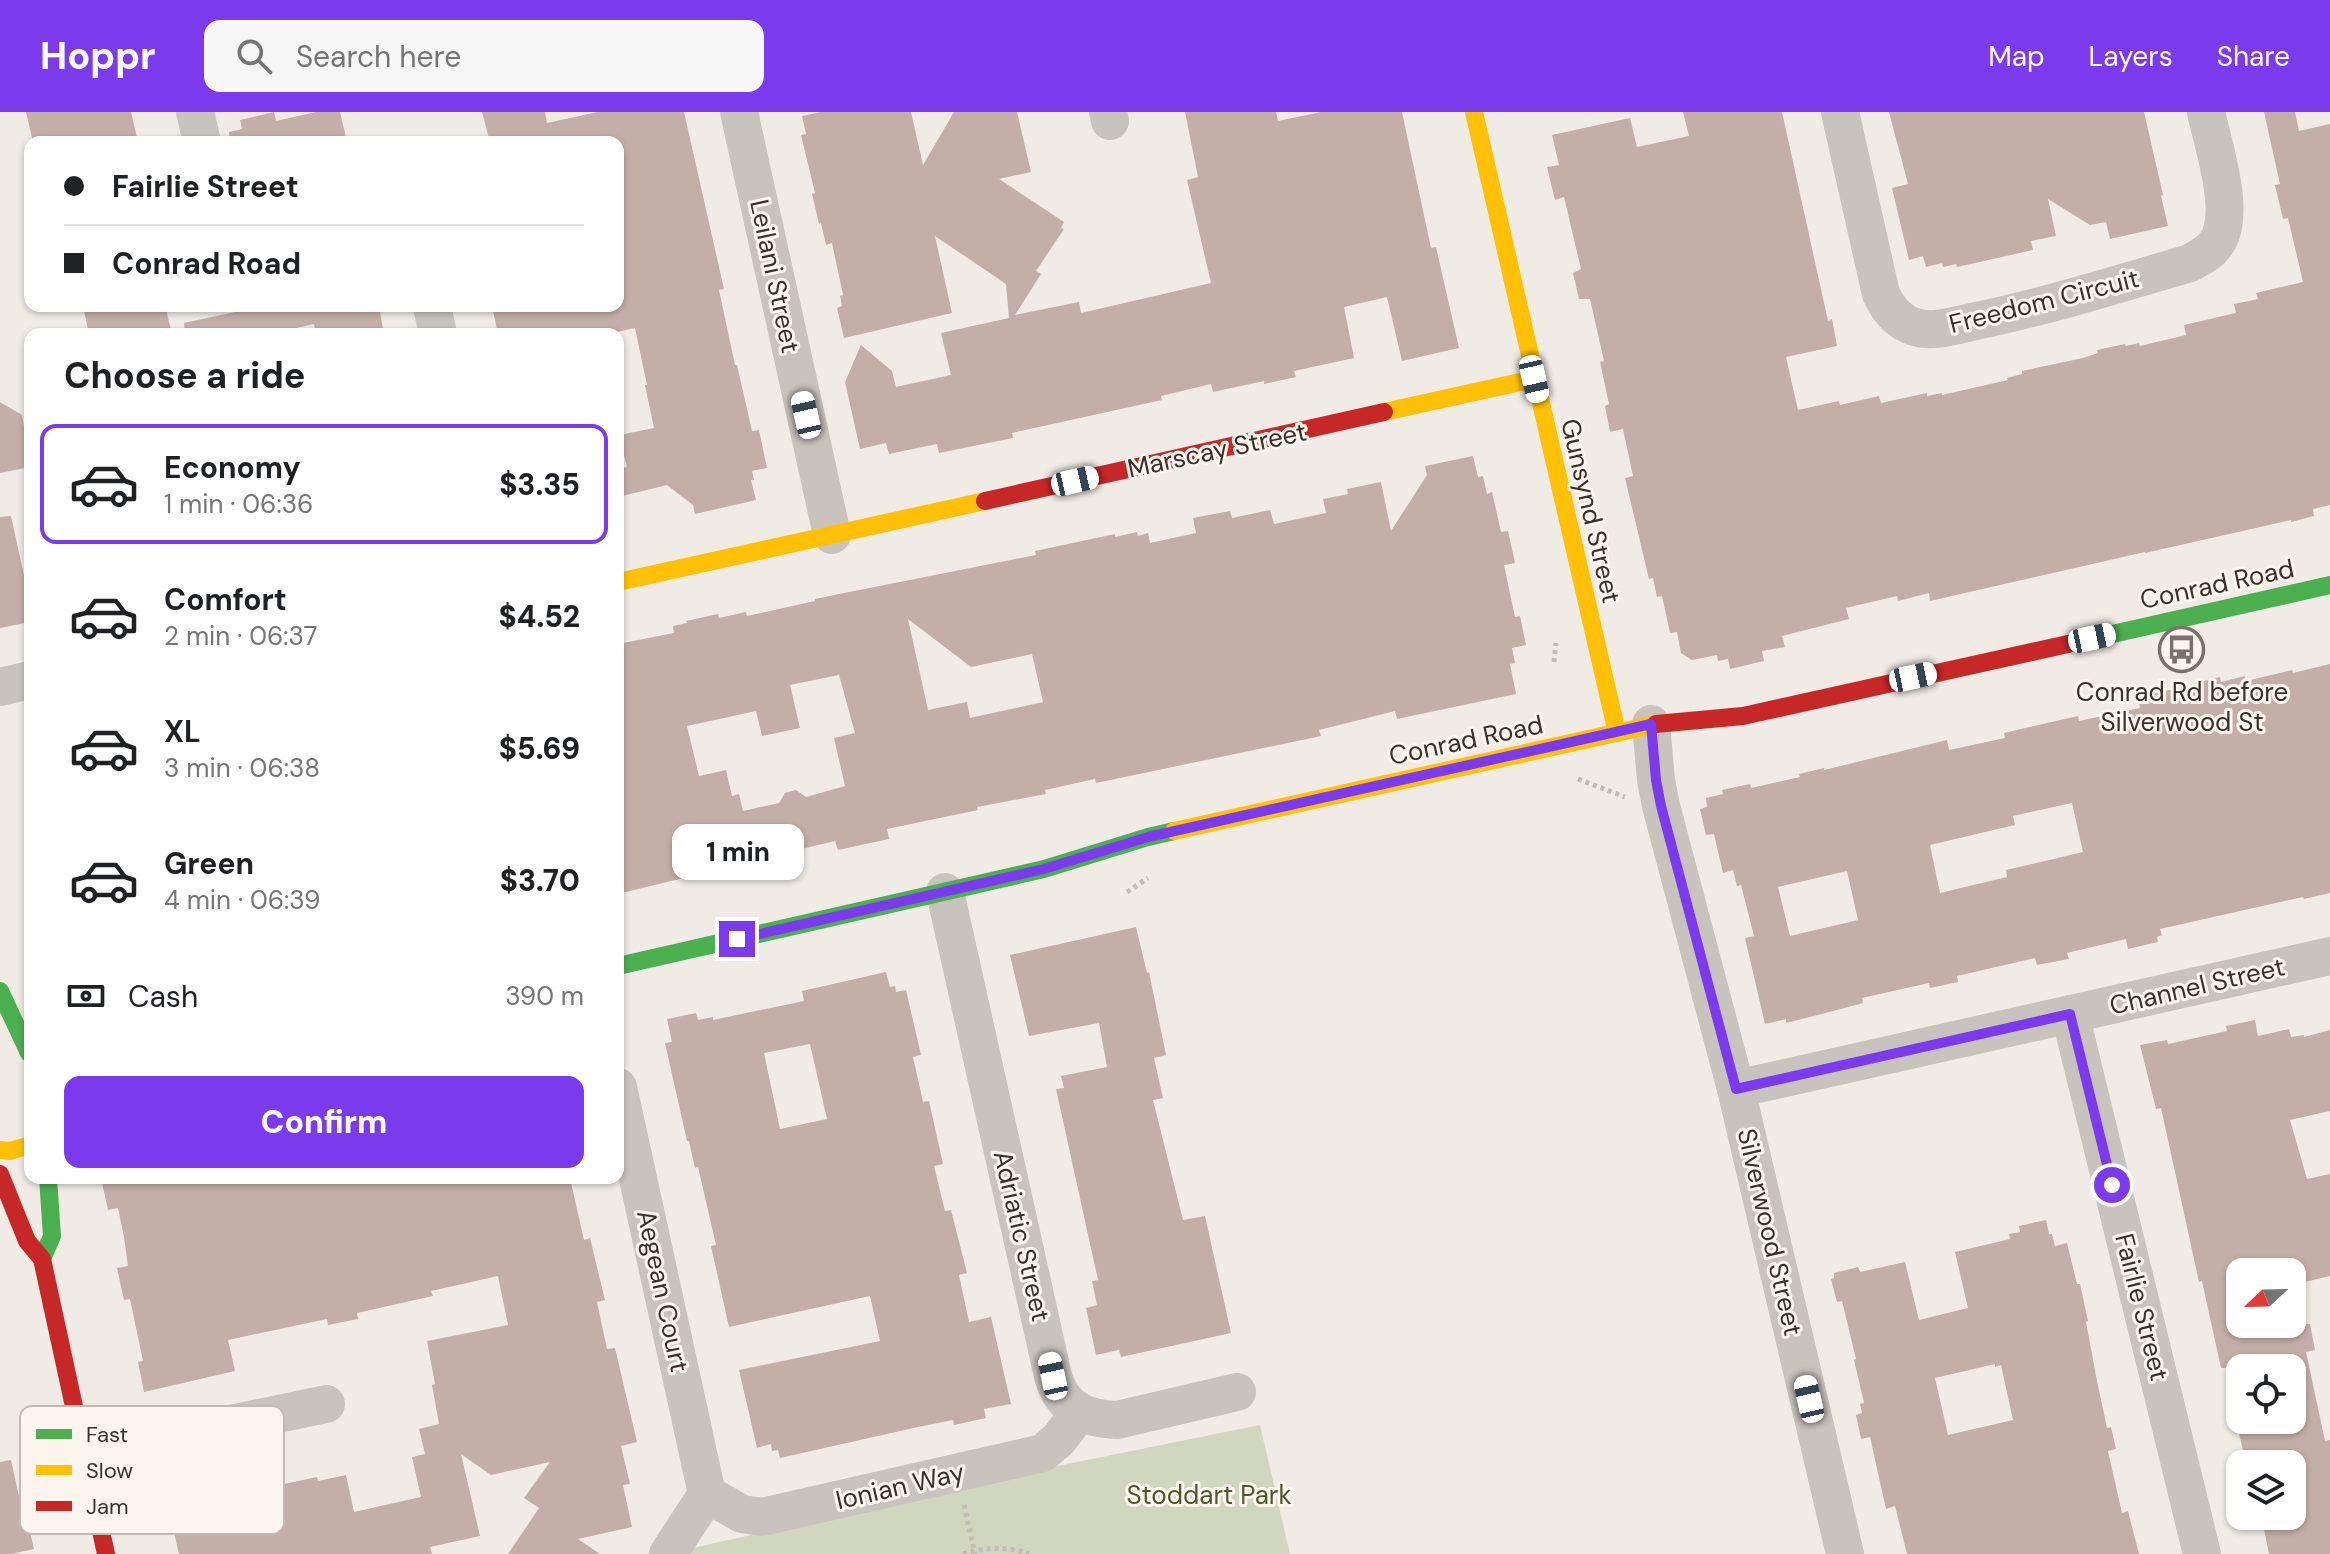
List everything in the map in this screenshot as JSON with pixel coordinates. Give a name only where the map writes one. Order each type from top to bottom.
[{"type":"street","points":[[195,112],[201,136]]},
{"type":"street","name":"Leilani Street","points":[[739,112],[832,535]]},
{"type":"street","name":"Gunsynd Street","points":[[1474,112],[1534,379],[1634,729]]},
{"type":"street","name":"Freedom Circuit","points":[[1840,112],[1881,294],[1897,318],[1923,329],[2041,307],[2190,263],[2209,251],[2220,237],[2227,214],[2206,112]]},
{"type":"street","name":"Marscay Street","points":[[624,581],[1534,379]]},
{"type":"street","name":"Conrad Road","points":[[624,965],[1044,869],[1148,837],[1668,721],[1743,716],[2330,585]]},
{"type":"street","points":[[0,687],[24,681]]},
{"type":"street","name":"Silverwood Street","points":[[1634,729],[1656,780],[1736,1089],[1845,1554]]},
{"type":"street","name":"Adriatic Street","points":[[945,892],[1053,1376],[1061,1395],[1079,1413]]},
{"type":"street","name":"Channel Street","points":[[1736,1089],[2330,956]]},
{"type":"street","points":[[0,991],[24,1043]]},
{"type":"street","name":"Fairlie Street","points":[[2070,1014],[2202,1554]]},
{"type":"street","points":[[2,1049],[24,1053]]},
{"type":"street","name":"Aegean Court","points":[[624,1114],[707,1494]]},
{"type":"street","points":[[0,1150],[24,1147]]},
{"type":"street","points":[[0,1174],[27,1241],[42,1259],[74,1406]]},
{"type":"street","points":[[42,1259],[52,1236],[48,1184]]},
{"type":"street","points":[[1079,1413],[1117,1420],[1237,1392]]},
{"type":"street","points":[[284,1413],[326,1404]]},
{"type":"street","name":"Ionian Way","points":[[707,1494],[742,1514],[762,1517],[1043,1453],[1059,1439],[1079,1413]]},
{"type":"street","points":[[668,1554],[707,1494]]},
{"type":"street","points":[[102,1534],[106,1554]]},
{"type":"path","points":[[1573,778],[1635,799]]},
{"type":"path","points":[[958,1473],[974,1552]]},
{"type":"path","points":[[963,1554],[997,1548],[1029,1554]]},
{"type":"green space","name":"Stoddart Park","points":[[1260,1425],[1290,1554],[688,1554],[693,1548],[1072,1463]]},
{"type":"building","points":[[26,112],[131,112],[137,136],[32,136]]},
{"type":"building","points":[[274,112],[276,121],[316,112],[340,112],[346,136],[229,136],[229,132],[242,129],[240,120]]},
{"type":"building","points":[[482,112],[545,112],[547,123],[598,112],[684,112],[724,289],[719,290],[735,365],[752,431],[759,430],[767,468],[752,471],[756,500],[695,514],[693,505],[667,485],[624,496],[624,468],[627,467],[624,434],[654,428],[635,328],[624,330],[624,328],[497,328],[493,312],[624,312],[624,136],[488,136]]},
{"type":"building","points":[[821,112],[911,112],[923,165],[954,112],[1017,112],[1031,172],[999,179],[1064,222],[1061,228],[1064,229],[1036,271],[1041,274],[1015,315],[1079,302],[1081,313],[1211,283],[1187,180],[1198,177],[1185,112],[1276,112],[1278,121],[1321,112],[1402,112],[1431,248],[1436,247],[1459,348],[1402,361],[1387,297],[1344,307],[1354,358],[1294,371],[1296,377],[1213,392],[1211,384],[1161,396],[1162,400],[1012,433],[1013,438],[939,453],[937,444],[889,454],[886,443],[860,449],[845,382],[861,345],[892,371],[896,387],[951,375],[941,333],[1009,318],[1006,284],[935,236],[952,313],[844,338],[837,308],[842,306],[840,296],[843,295],[832,243],[826,245],[819,224],[801,135],[806,134],[802,116]]},
{"type":"building","points":[[1683,112],[1782,112],[1828,321],[1832,319],[1837,346],[1786,357],[1798,410],[1879,396],[1881,403],[1927,393],[1927,396],[1942,395],[2008,380],[2022,374],[2022,371],[2083,358],[2098,353],[2097,350],[2125,344],[2139,343],[2140,346],[2186,335],[2184,325],[2236,313],[2234,304],[2258,299],[2256,293],[2303,282],[2288,218],[2283,219],[2275,185],[2280,184],[2264,112],[2295,112],[2299,131],[2330,124],[2330,505],[2313,509],[2314,516],[2291,522],[1930,601],[1929,593],[1898,601],[1897,596],[1846,608],[1849,619],[1782,636],[1785,647],[1762,651],[1764,661],[1730,669],[1728,659],[1718,661],[1717,655],[1692,660],[1681,653],[1677,632],[1670,633],[1662,596],[1657,597],[1653,578],[1649,579],[1625,478],[1633,476],[1623,429],[1610,432],[1605,406],[1609,404],[1600,362],[1604,361],[1590,299],[1579,299],[1573,273],[1581,269],[1564,197],[1555,200],[1547,167],[1559,165],[1552,135],[1630,118],[1637,147],[1689,136]]},
{"type":"building","points":[[1889,112],[2144,112],[2168,226],[2110,239],[2106,222],[2090,225],[2048,199],[2056,236],[2031,241],[2033,250],[1957,267],[1956,264],[1943,267],[1942,263],[1926,267],[1923,256],[1909,260],[1892,188],[1908,184]]},
{"type":"building","points":[[84,312],[166,312],[170,328],[88,328]]},
{"type":"building","points":[[235,312],[380,312],[383,328],[315,328],[314,324],[296,328],[184,328],[184,323]]},
{"type":"building","points":[[0,402],[22,415],[24,468],[0,473]]},
{"type":"building","points":[[1473,456],[1478,477],[1483,476],[1487,494],[1492,492],[1501,532],[1508,531],[1515,563],[1504,565],[1515,617],[1520,616],[1526,645],[1512,648],[1515,663],[1510,664],[1516,694],[1397,719],[1395,711],[1319,730],[1321,736],[1096,783],[1095,779],[1045,790],[1046,794],[887,829],[889,839],[838,850],[835,841],[793,851],[791,842],[746,853],[747,858],[722,863],[724,868],[624,893],[624,643],[674,633],[673,626],[686,621],[718,614],[719,618],[746,612],[747,616],[815,599],[1036,555],[1035,551],[1115,534],[1115,537],[1148,533],[1150,543],[1196,533],[1193,518],[1230,511],[1232,518],[1270,510],[1274,524],[1326,513],[1323,499],[1348,494],[1347,489],[1381,482],[1391,531],[1427,475],[1425,466]],"holes":[[[908,619],[971,667],[1032,654],[1043,702],[970,718],[967,702],[928,710]],[[839,675],[855,733],[834,738],[845,786],[806,797],[796,790],[785,793],[779,803],[743,811],[739,794],[732,796],[726,770],[699,776],[687,726],[756,711],[762,736],[800,728],[790,685]]]},
{"type":"building","points":[[11,516],[24,576],[24,623],[0,628],[0,517]]},
{"type":"building","points":[[2330,664],[2330,893],[2160,929],[2162,935],[2157,937],[2158,942],[2128,949],[2126,939],[2067,953],[2069,959],[2037,965],[2035,958],[1957,976],[1958,982],[1930,988],[1929,983],[1862,998],[1863,1003],[1786,1023],[1786,1019],[1765,1024],[1745,938],[1754,936],[1741,885],[1737,886],[1733,870],[1723,873],[1714,834],[1706,835],[1700,809],[1707,807],[1706,798],[1723,794],[1722,790],[1750,784],[1751,788],[1947,740],[1949,750],[2005,738],[2004,733],[2078,716],[2079,721],[2140,708],[2138,698],[2220,677],[2221,682],[2245,676],[2246,681],[2292,670],[2293,673]],"holes":[[[2072,803],[2083,852],[2006,870],[2007,877],[1940,893],[1930,845],[2015,825],[2013,816]],[[1847,871],[1858,920],[1790,936],[1778,887]]]},
{"type":"building","points":[[1136,927],[1166,1055],[1154,1058],[1163,1098],[1153,1100],[1183,1220],[1205,1216],[1231,1333],[1121,1357],[1119,1350],[1096,1355],[1086,1308],[1097,1305],[1092,1281],[1098,1280],[1056,1089],[1064,1088],[1061,1076],[1107,1067],[1099,1023],[1029,1036],[1010,955]]},
{"type":"building","points":[[886,972],[890,987],[895,986],[896,992],[906,990],[921,1055],[913,1057],[923,1102],[929,1101],[943,1164],[934,1166],[945,1211],[951,1210],[967,1273],[959,1275],[969,1322],[991,1317],[1011,1404],[984,1409],[986,1418],[954,1425],[953,1420],[780,1458],[778,1450],[772,1451],[771,1444],[757,1448],[739,1370],[880,1341],[870,1296],[729,1327],[711,1246],[716,1245],[698,1167],[695,1168],[687,1141],[665,1043],[672,1042],[667,1019],[696,1013],[698,1020],[713,1017],[713,1020],[804,1001],[802,991]],"holes":[[[810,1044],[827,1119],[780,1129],[764,1053]]]},
{"type":"building","points":[[2255,1020],[2258,1036],[2289,1029],[2291,1037],[2304,1037],[2330,1030],[2330,1111],[2290,1120],[2307,1179],[2330,1174],[2330,1276],[2306,1282],[2306,1258],[2226,1258],[2226,1338],[2306,1338],[2306,1324],[2310,1324],[2315,1350],[2306,1352],[2325,1441],[2330,1440],[2330,1554],[2269,1554],[2264,1530],[2306,1530],[2306,1450],[2243,1450],[2239,1434],[2306,1434],[2306,1354],[2226,1354],[2226,1368],[2221,1368],[2161,1108],[2156,1109],[2140,1045],[2167,1040],[2168,1044],[2227,1031],[2226,1026]]},
{"type":"building","points":[[102,1184],[571,1184],[584,1240],[590,1238],[605,1300],[597,1302],[607,1349],[615,1348],[637,1442],[621,1446],[630,1484],[623,1485],[632,1527],[578,1539],[600,1554],[508,1554],[539,1508],[524,1498],[550,1462],[491,1475],[461,1454],[480,1536],[430,1547],[432,1554],[179,1554],[174,1534],[284,1534],[284,1484],[346,1475],[354,1512],[421,1497],[412,1457],[425,1454],[419,1429],[439,1424],[427,1341],[508,1325],[498,1276],[431,1291],[433,1296],[357,1313],[358,1319],[328,1325],[327,1319],[228,1340],[235,1371],[144,1392],[138,1362],[143,1361],[130,1299],[124,1300],[117,1268],[128,1266],[124,1237],[118,1208],[108,1210]]},
{"type":"building","points":[[2046,1220],[2055,1246],[2067,1243],[2088,1321],[2107,1428],[2111,1427],[2116,1449],[2108,1451],[2122,1513],[2128,1511],[2139,1554],[1907,1554],[1895,1506],[1886,1509],[1870,1437],[1861,1439],[1856,1415],[1862,1413],[1860,1404],[1864,1403],[1856,1359],[1842,1301],[1837,1302],[1831,1279],[1834,1273],[1858,1267],[1860,1272],[1905,1262],[1919,1320],[1968,1308],[1955,1252],[2010,1239],[2009,1234],[2020,1232],[2019,1226]],"holes":[[[1995,1364],[1995,1367],[2001,1365],[2013,1420],[1948,1435],[1935,1378]]]},
{"type":"building","points":[[11,1460],[20,1501],[20,1534],[30,1534],[34,1549],[0,1554],[0,1462]]},
{"type":"traffic: fast","points":[[2068,644],[2330,585]]},
{"type":"traffic: fast","points":[[624,965],[1044,869],[1174,831]]},
{"type":"traffic: fast","points":[[0,991],[24,1042]]},
{"type":"traffic: fast","points":[[42,1259],[52,1236],[48,1184]]},
{"type":"traffic: slow","points":[[1474,112],[1617,733]]},
{"type":"traffic: slow","points":[[1384,412],[1534,379]]},
{"type":"traffic: slow","points":[[624,581],[985,501]]},
{"type":"traffic: slow","points":[[1174,831],[1656,724]]},
{"type":"traffic: slow","points":[[0,1150],[24,1147]]},
{"type":"traffic: jam","points":[[985,501],[1384,412]]},
{"type":"traffic: jam","points":[[1656,724],[1743,716],[2068,644]]},
{"type":"traffic: jam","points":[[0,1174],[27,1241],[42,1259],[74,1406]]},
{"type":"traffic: jam","points":[[102,1534],[106,1554]]},
{"type":"place","name":"Conrad Rd before Silverwood St","points":[[2182,649]]},
{"type":"route","points":[[737,939],[1044,869],[1148,837],[1651,724],[1661,806],[1736,1089],[2070,1014],[2112,1185]]}]
